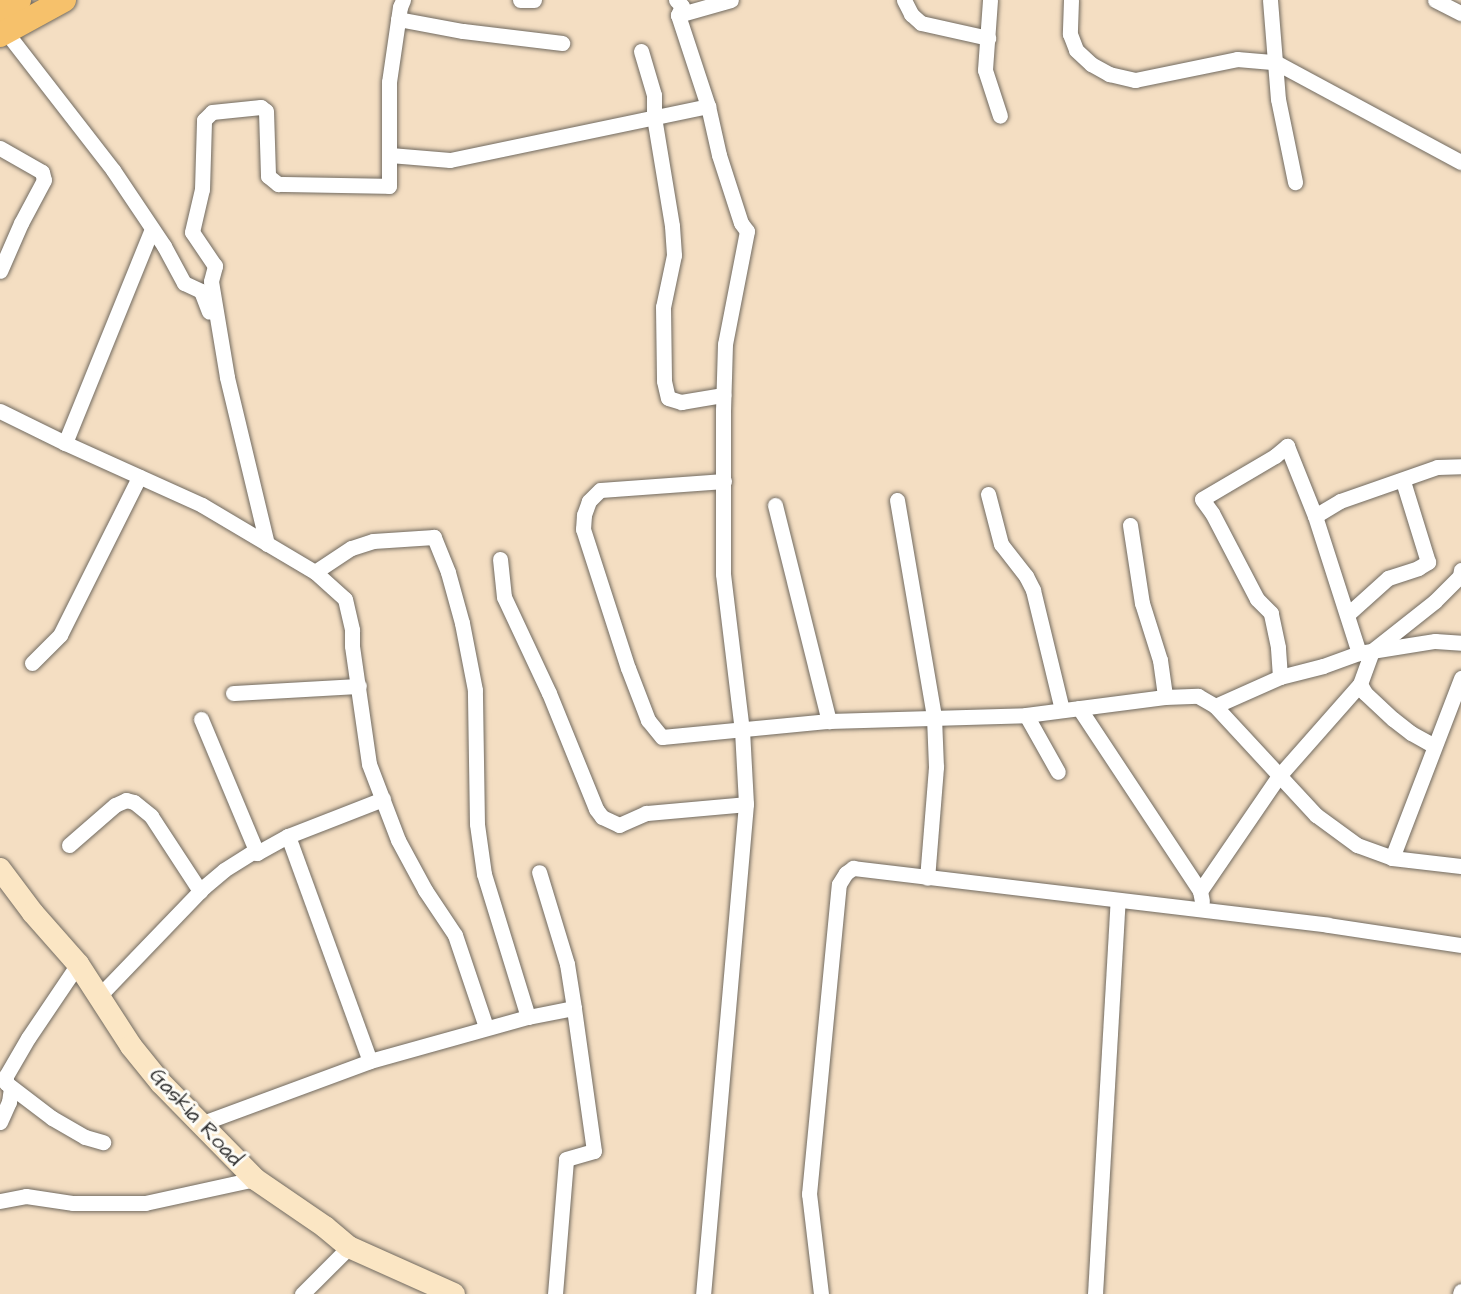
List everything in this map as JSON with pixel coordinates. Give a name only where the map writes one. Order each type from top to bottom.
[{"type":"main road","points":[[2,26],[19,0]]},
{"type":"main road","points":[[2,26],[64,0]]},
{"type":"main road","name":"Gaskia Road","points":[[0,869],[33,913],[78,964],[131,1046],[200,1124],[255,1179],[325,1227],[349,1247],[444,1292]]},
{"type":"street","points":[[267,544],[242,449],[221,346],[211,281],[215,266],[192,232],[202,189],[207,115],[212,112],[261,107],[266,111],[268,176],[278,184],[388,186],[389,82],[404,0]]},
{"type":"street","points":[[520,0],[534,0]]},
{"type":"street","points":[[704,1294],[746,804],[742,730],[725,607],[723,395],[724,344],[747,231],[741,222],[719,155],[708,106],[677,8],[731,0]]},
{"type":"street","points":[[904,0],[911,14],[921,23],[988,38]]},
{"type":"street","points":[[990,0],[985,70],[1000,116]]},
{"type":"street","points":[[1071,0],[1070,34],[1076,51],[1091,64],[1123,79],[1135,80],[1211,62],[1237,59],[1275,62],[1461,162]]},
{"type":"street","points":[[1270,0],[1278,99],[1295,182]]},
{"type":"street","points":[[1435,0],[1461,13]]},
{"type":"street","points":[[399,19],[463,31],[562,43]]},
{"type":"street","points":[[2,26],[113,170],[184,283],[201,291],[221,346]]},
{"type":"street","points":[[641,51],[654,95],[654,117],[674,255],[663,307],[664,381],[668,398],[681,402],[723,395]]},
{"type":"street","points":[[390,154],[450,160],[708,106]]},
{"type":"street","points":[[0,148],[42,172],[44,180],[21,223],[0,271]]},
{"type":"street","points":[[65,444],[152,229]]},
{"type":"street","points":[[0,411],[65,444],[202,505],[315,572],[345,599],[369,764],[398,840],[425,890],[455,935],[486,1027]]},
{"type":"street","points":[[1200,891],[1278,777],[1360,684],[1365,652],[1332,573],[1315,516],[1287,446],[1275,456],[1202,499],[1212,513],[1257,599],[1271,613],[1278,647],[1280,677]]},
{"type":"street","points":[[1315,516],[1340,501],[1403,481],[1437,467],[1461,466]]},
{"type":"street","points":[[32,663],[60,635],[139,477]]},
{"type":"street","points":[[723,481],[600,490],[589,501],[583,529],[628,668],[648,720],[662,737],[829,721],[1026,715],[1165,697],[1198,696],[1215,706],[1278,777],[1337,831],[1358,845],[1392,858],[1461,866]]},
{"type":"street","points":[[1348,614],[1388,578],[1418,568],[1428,562],[1403,481]]},
{"type":"street","points":[[988,494],[1001,544],[1026,576],[1033,590],[1062,710]]},
{"type":"street","points":[[897,500],[934,717],[936,767],[927,878]]},
{"type":"street","points":[[775,505],[829,721]]},
{"type":"street","points":[[1130,525],[1142,603],[1160,660],[1165,697]]},
{"type":"street","points":[[315,572],[351,548],[373,542],[434,537],[448,572],[462,623],[476,690],[477,824],[484,874],[528,1017]]},
{"type":"street","points":[[500,559],[504,597],[549,693],[596,809],[602,817],[619,825],[646,813],[746,804]]},
{"type":"street","points":[[1365,652],[1436,601],[1451,582],[1460,576],[1461,570]]},
{"type":"street","points":[[1215,706],[1280,677],[1365,652],[1436,641],[1461,643]]},
{"type":"street","points":[[1392,858],[1433,745],[1461,678]]},
{"type":"street","points":[[1360,684],[1365,693],[1393,719],[1411,733],[1433,745]]},
{"type":"street","points":[[233,693],[359,686]]},
{"type":"street","points":[[1079,708],[1200,891],[1204,909]]},
{"type":"street","points":[[1026,715],[1058,772]]},
{"type":"street","points":[[201,719],[257,853]]},
{"type":"street","points":[[100,995],[200,891],[224,870],[253,852],[257,853],[288,836],[384,799]]},
{"type":"street","points":[[69,845],[115,805],[126,800],[134,802],[150,816],[200,891]]},
{"type":"street","points":[[288,836],[370,1061]]},
{"type":"street","points":[[822,1294],[809,1194],[839,884],[846,873],[853,868],[1118,901],[1204,909],[1461,945]]},
{"type":"street","points":[[539,872],[567,964],[594,1151],[566,1159],[555,1294]]},
{"type":"street","points":[[1095,1294],[1118,901]]},
{"type":"street","points":[[78,964],[8,1073],[6,1083],[52,1118],[85,1137],[103,1142]]},
{"type":"street","points":[[200,1124],[370,1061],[486,1027],[574,1008]]},
{"type":"street","points":[[0,1122],[9,1102],[11,1087]]},
{"type":"street","points":[[0,1201],[26,1196],[73,1203],[145,1203],[255,1179]]},
{"type":"street","points":[[302,1294],[349,1247]]}]
